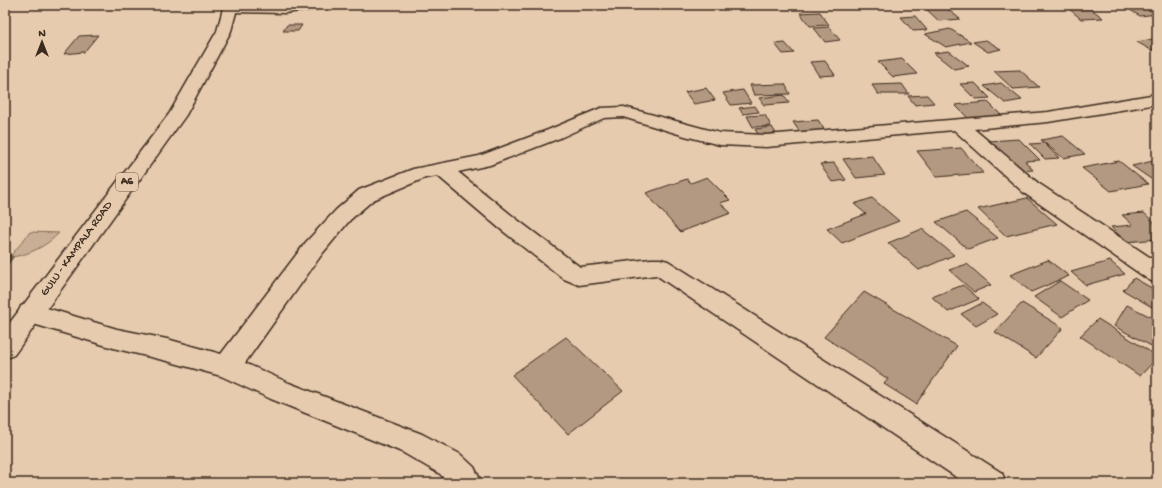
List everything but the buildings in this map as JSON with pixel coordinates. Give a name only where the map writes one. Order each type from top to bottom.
[{"type":"street","name":"GULU - KAMPALA ROAD","points":[[5,348],[177,115],[224,31],[231,7]]},
{"type":"street","points":[[227,367],[314,248],[343,215],[366,195],[420,172],[484,161],[554,134],[601,113],[624,112],[720,139],[766,141],[1048,117],[1157,99]]},
{"type":"street","points":[[959,125],[1031,188],[1157,274]]},
{"type":"street","points":[[442,169],[507,223],[572,273],[580,276],[660,267],[991,483]]},
{"type":"street","points":[[30,313],[117,339],[160,348],[227,367],[280,391],[412,443],[450,464],[464,477],[467,483]]},
{"type":"lane","points":[[231,7],[286,10],[324,5]]},
{"type":"shaded area","points":[[30,232],[59,233],[49,242],[31,252],[24,255],[10,257]]},
{"type":"waterway","points":[[5,263],[10,257]]}]
